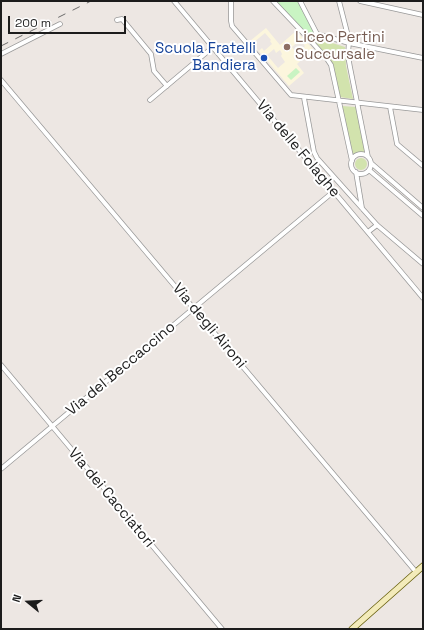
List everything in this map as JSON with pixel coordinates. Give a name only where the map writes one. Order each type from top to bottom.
[{"type":"street","name":"Via delle Folaghe","points":[[174,1],[423,298]]},
{"type":"street","points":[[231,1],[231,21],[234,28],[294,97],[423,111]]},
{"type":"street","points":[[273,1],[310,40],[331,65],[353,169],[356,172],[362,209]]},
{"type":"street","points":[[300,1],[317,34],[349,43],[423,58]]},
{"type":"street","points":[[339,1],[349,43],[349,63],[368,157],[371,163],[423,208]]},
{"type":"street","points":[[360,1],[423,15]]},
{"type":"street","points":[[116,20],[122,19],[151,54],[154,71],[167,86]]},
{"type":"street","points":[[1,54],[60,24]]},
{"type":"street","points":[[310,40],[317,34]]},
{"type":"street","points":[[150,100],[213,47]]},
{"type":"street","name":"Via degli Aironi","points":[[1,80],[416,572]]},
{"type":"street","points":[[304,98],[316,156],[377,225],[423,264]]},
{"type":"street","points":[[390,107],[397,144],[423,166]]},
{"type":"street","points":[[352,161],[359,154],[366,155],[368,157]]},
{"type":"street","points":[[356,172],[364,173],[369,170],[371,163]]},
{"type":"street","points":[[369,170],[423,216]]},
{"type":"street","name":"Via del Beccaccino","points":[[1,469],[333,192]]},
{"type":"street","points":[[414,209],[419,204]]},
{"type":"street","points":[[368,232],[377,225]]},
{"type":"street","name":"Via dei Cacciatori","points":[[1,365],[51,427],[222,629]]},
{"type":"street","points":[[352,629],[423,566]]},
{"type":"shaded area","points":[[266,28],[280,45],[296,31],[313,49],[297,64],[304,73],[289,86],[250,41]],"holes":[[[265,33],[271,40],[270,41],[272,44],[264,51],[262,48],[259,51],[253,43]],[[300,40],[305,46],[303,48],[305,51],[297,58],[294,55],[296,52],[292,47]],[[274,49],[276,53],[280,50],[282,54],[281,56],[285,62],[278,68],[267,55]]]},
{"type":"green space","points":[[276,1],[299,1],[315,34],[310,38]]},
{"type":"green space","points":[[316,38],[345,47],[346,66],[353,99],[340,97],[333,65],[314,40]]},
{"type":"green space","points":[[296,68],[300,72],[291,80],[287,76]]},
{"type":"green space","points":[[342,106],[356,107],[365,153],[359,152],[353,156]]},
{"type":"green space","points":[[363,158],[366,159],[366,169],[359,170],[356,169],[355,162],[356,159]]},
{"type":"railway","points":[[1,46],[91,1]]},
{"type":"place","name":"Liceo Pertini Succursale","points":[[287,47]]},
{"type":"place","name":"Scuola Fratelli Bandiera","points":[[264,58]]}]
